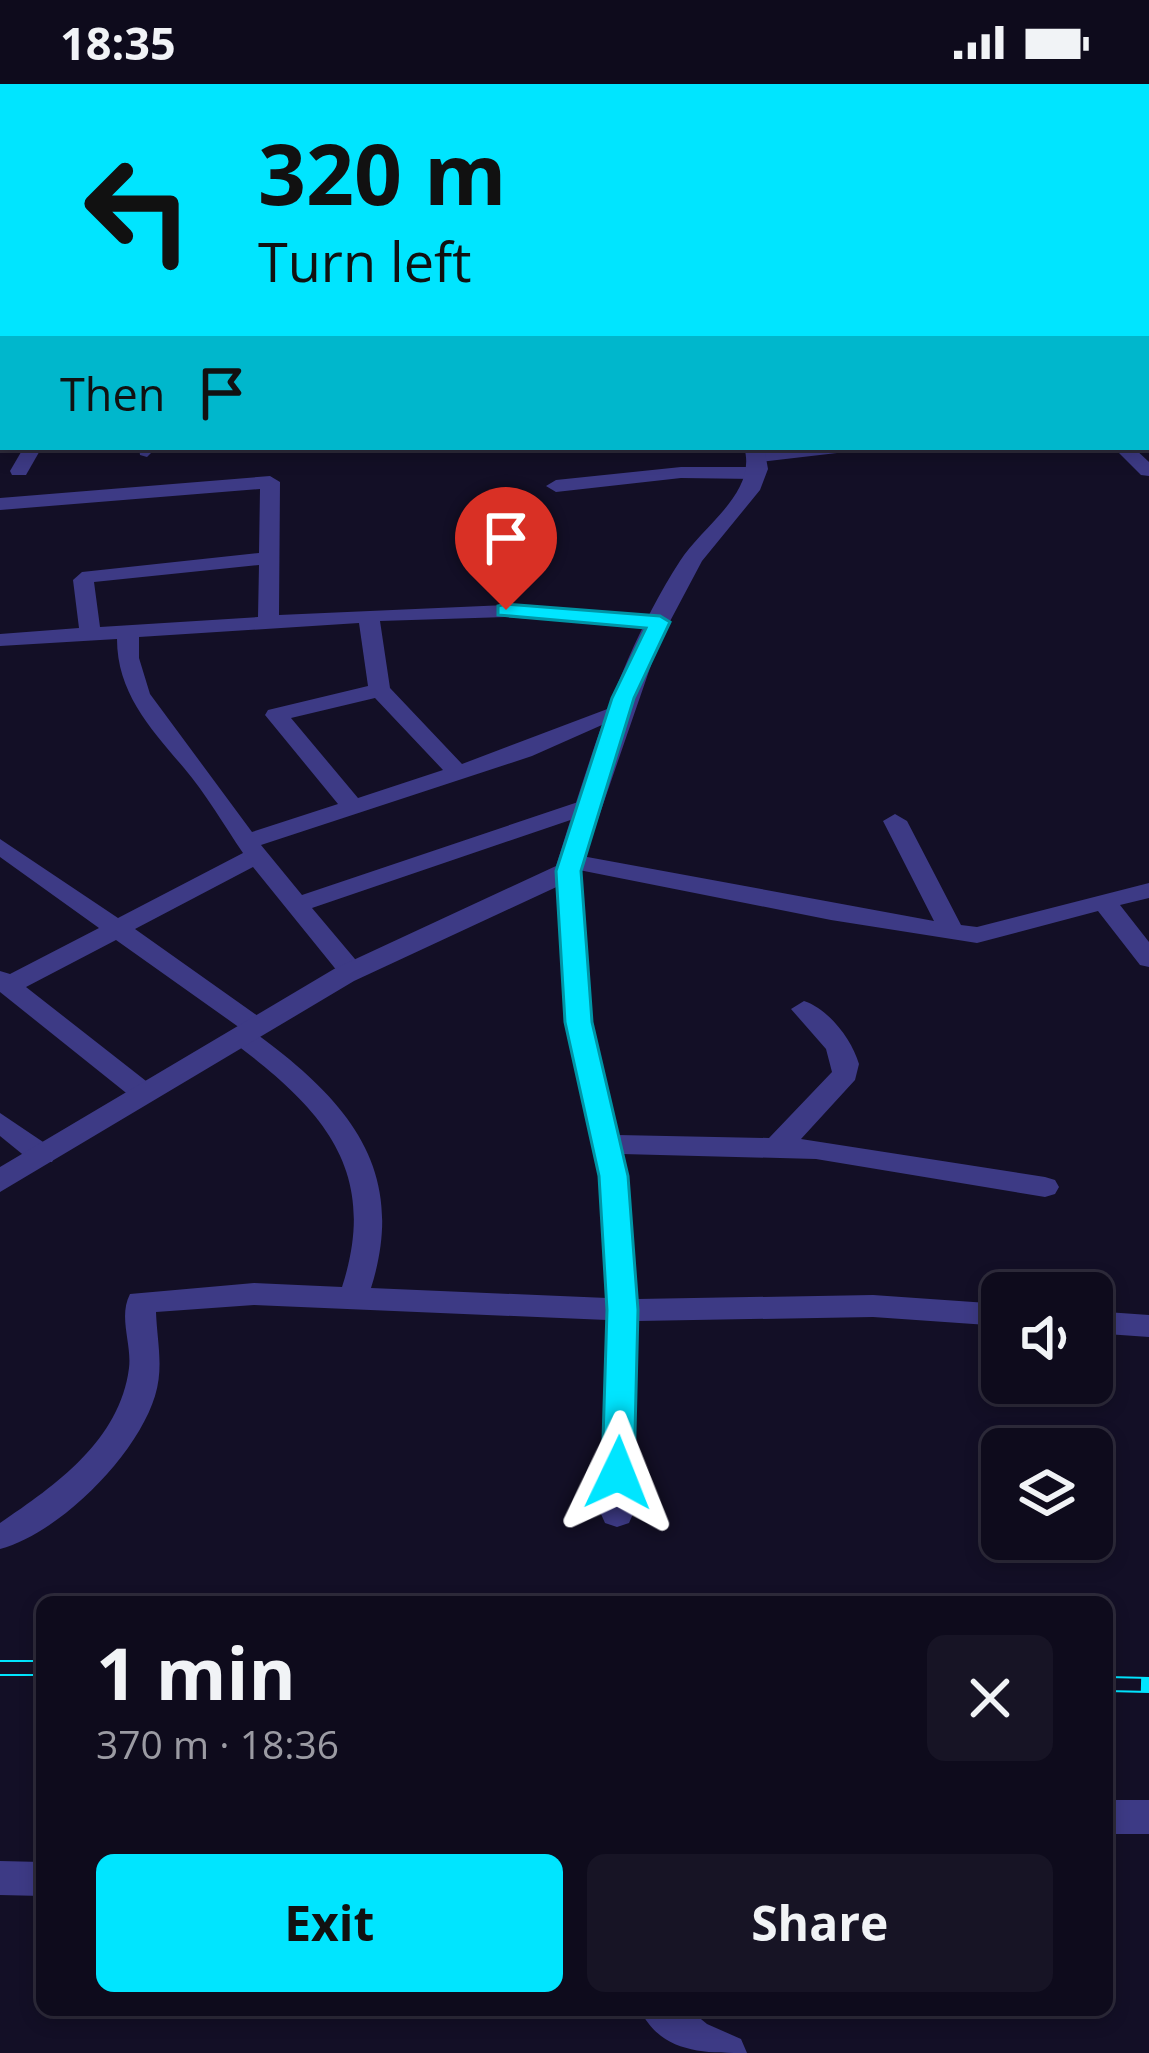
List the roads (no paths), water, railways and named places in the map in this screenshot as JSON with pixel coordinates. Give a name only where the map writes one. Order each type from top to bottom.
[{"type":"street","points":[[251,84],[285,84]]},
{"type":"street","points":[[19,471],[31,450]]},
{"type":"street","points":[[556,486],[650,479],[817,450]]},
{"type":"street","points":[[1125,450],[1148,471]]},
{"type":"street","points":[[617,1514],[622,1310],[613,1176],[579,1022],[570,866],[618,713],[692,554],[751,492],[756,459]]},
{"type":"street","points":[[0,504],[270,482],[268,620]]},
{"type":"street","points":[[90,631],[83,580],[88,576],[269,558]]},
{"type":"street","points":[[0,640],[128,628],[506,610],[660,622]]},
{"type":"street","points":[[369,615],[380,690],[458,772]]},
{"type":"street","points":[[128,628],[128,658],[139,694],[164,734],[194,765],[351,971]]},
{"type":"street","points":[[353,807],[276,715],[380,690]]},
{"type":"street","points":[[145,1094],[4,982],[117,930],[253,848],[353,807],[618,713]]},
{"type":"street","points":[[297,905],[589,806]]},
{"type":"street","points":[[896,821],[952,931]]},
{"type":"street","points":[[0,846],[249,1032],[323,1102],[354,1155],[369,1198],[374,1236],[353,1298]]},
{"type":"street","points":[[0,1180],[351,971],[570,866],[977,935],[1149,890]]},
{"type":"street","points":[[1104,902],[1149,959]]},
{"type":"street","points":[[778,1146],[844,1074],[847,1063],[804,1009]]},
{"type":"street","points":[[0,1122],[42,1155]]},
{"type":"street","points":[[606,1144],[778,1146],[1045,1187]]},
{"type":"street","points":[[0,1536],[76,1486],[106,1457],[146,1363],[137,1328],[141,1302],[254,1294],[622,1310],[873,1306],[981,1314]]},
{"type":"street","points":[[1113,1323],[1149,1326]]},
{"type":"street","points":[[1113,1817],[1149,1817]]},
{"type":"street","points":[[0,1878],[36,1879]]},
{"type":"street","points":[[667,2016],[693,2038],[727,2053]]},
{"type":"railway","points":[[0,1668],[36,1668]]},
{"type":"railway","points":[[1113,1684],[1149,1685]]}]
